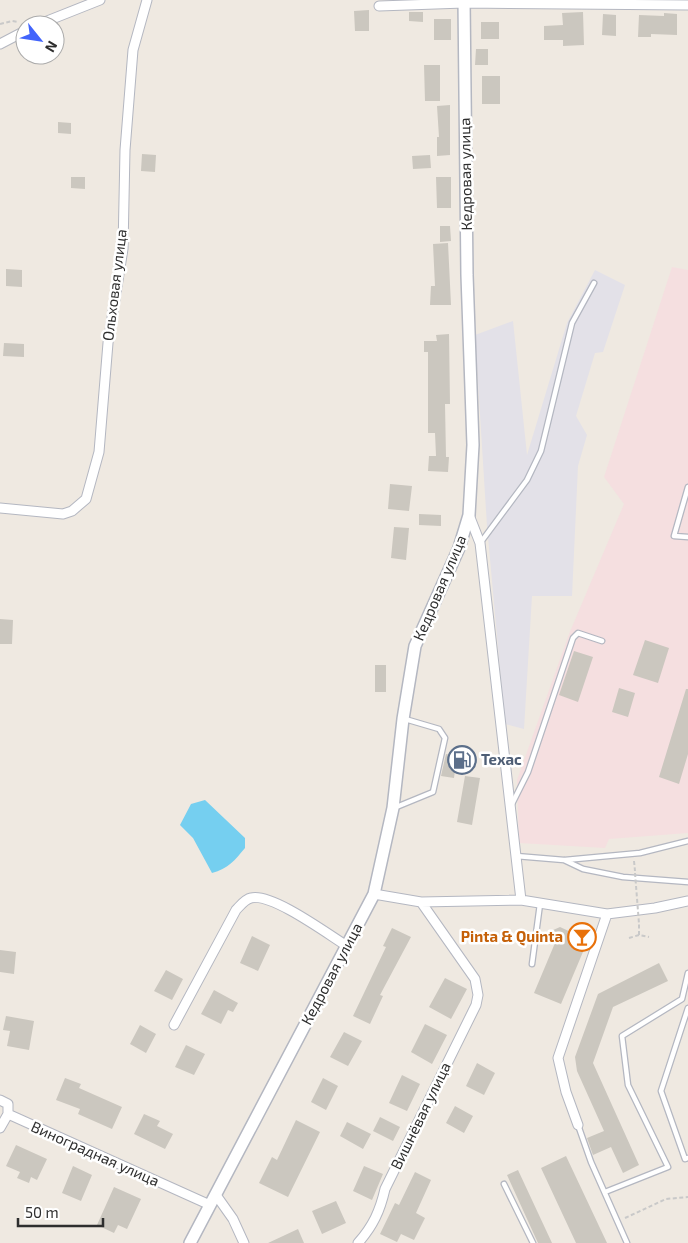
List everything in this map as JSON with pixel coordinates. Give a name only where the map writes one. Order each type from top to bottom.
[{"type":"street","points":[[63,15],[100,0]]},
{"type":"street","name":"Ольховая улица","points":[[0,508],[63,514],[79,507],[86,499],[99,452],[108,343],[123,250],[125,150],[133,50],[147,0]]},
{"type":"street","points":[[379,6],[464,2],[688,5]]},
{"type":"street","name":"Кедровая улица","points":[[190,1243],[374,894],[393,808],[403,719],[416,646],[458,548],[469,515],[473,445],[467,275],[464,2]]},
{"type":"street","points":[[0,44],[15,33]]},
{"type":"street","points":[[469,515],[480,543],[521,900]]},
{"type":"street","points":[[374,894],[421,902],[521,900],[607,914],[655,908],[688,901]]},
{"type":"street","points":[[174,1026],[236,910],[250,898],[257,897],[275,902],[347,946]]},
{"type":"street","name":"Вишнёвая улица","points":[[358,1243],[370,1230],[380,1210],[385,1189],[476,1005],[477,986],[475,979],[421,902]]},
{"type":"street","points":[[578,1125],[566,1092],[558,1058],[607,914]]},
{"type":"street","points":[[0,1100],[8,1104],[8,1114],[0,1128]]},
{"type":"street","name":"Виноградная улица","points":[[8,1114],[213,1200],[233,1218],[244,1243]]},
{"type":"lane","points":[[480,543],[527,480],[541,451],[572,324],[594,283]]},
{"type":"lane","points":[[688,487],[674,536],[688,537]]},
{"type":"lane","points":[[511,808],[528,772],[573,638],[578,633],[584,633],[602,641]]},
{"type":"lane","points":[[393,808],[434,792],[445,738],[439,729],[403,719]]},
{"type":"lane","points":[[516,856],[564,860],[640,853],[688,841]]},
{"type":"lane","points":[[564,860],[583,870],[623,877],[688,882]]},
{"type":"lane","points":[[532,964],[540,904]]},
{"type":"lane","points":[[605,1192],[668,1167],[628,1085],[622,1036],[682,999],[688,973]]},
{"type":"lane","points":[[688,1008],[661,1091],[685,1159],[688,1158]]},
{"type":"lane","points":[[578,1125],[627,1243]]},
{"type":"lane","points":[[504,1184],[533,1243]]},
{"type":"path","points":[[0,24],[12,21],[15,23]]},
{"type":"path","points":[[634,856],[639,935]]},
{"type":"path","points":[[629,938],[639,935],[649,936]]},
{"type":"path","points":[[618,1222],[666,1199],[688,1197]]},
{"type":"shaded area","points":[[672,267],[688,270],[688,833],[609,839],[605,848],[519,843],[517,780],[569,634],[624,504],[604,477]]},
{"type":"shaded area","points":[[595,270],[625,285],[603,352],[595,353],[576,416],[587,435],[578,466],[572,596],[532,596],[524,729],[505,724],[487,526],[475,335],[513,321],[527,455],[567,323]]},
{"type":"water","points":[[205,800],[245,838],[245,848],[234,860],[222,869],[212,873],[193,838],[180,825],[191,804]]},
{"type":"building","points":[[369,10],[369,31],[355,31],[354,11]]},
{"type":"building","points":[[409,12],[423,12],[423,22],[409,21]]},
{"type":"building","points":[[583,12],[584,45],[563,46],[563,40],[544,40],[544,26],[563,25],[562,13]]},
{"type":"building","points":[[664,13],[677,14],[677,35],[651,34],[651,37],[638,37],[639,15],[664,16]]},
{"type":"building","points":[[603,14],[616,15],[616,36],[602,35]]},
{"type":"building","points":[[434,19],[451,19],[451,40],[434,40]]},
{"type":"building","points":[[481,22],[499,22],[499,39],[481,39]]},
{"type":"building","points":[[476,49],[488,49],[488,65],[475,65]]},
{"type":"building","points":[[424,65],[440,65],[440,101],[425,101]]},
{"type":"building","points":[[482,76],[500,76],[500,104],[482,104]]},
{"type":"building","points":[[450,105],[450,155],[437,156],[437,137],[439,137],[437,106]]},
{"type":"building","points":[[58,122],[71,123],[71,134],[58,133]]},
{"type":"building","points":[[142,154],[156,155],[155,172],[141,171]]},
{"type":"building","points":[[430,155],[431,168],[413,169],[412,156]]},
{"type":"building","points":[[71,177],[85,177],[85,189],[71,188]]},
{"type":"building","points":[[436,177],[451,177],[451,208],[437,208]]},
{"type":"building","points":[[440,226],[450,226],[451,241],[440,242]]},
{"type":"building","points":[[448,243],[451,305],[430,305],[431,286],[435,286],[433,244]]},
{"type":"building","points":[[6,269],[22,270],[22,287],[6,286]]},
{"type":"building","points":[[449,334],[450,404],[445,404],[446,457],[449,457],[448,472],[428,471],[429,456],[436,456],[435,433],[428,433],[428,352],[424,352],[424,341],[437,341],[436,335]]},
{"type":"building","points":[[4,343],[24,344],[24,357],[3,356]]},
{"type":"building","points":[[390,484],[412,486],[409,511],[388,509]]},
{"type":"building","points":[[419,514],[441,515],[441,526],[419,525]]},
{"type":"building","points":[[394,527],[409,528],[406,560],[391,558]]},
{"type":"building","points":[[0,619],[13,620],[12,644],[0,644]]},
{"type":"building","points":[[645,640],[669,648],[658,683],[633,675]]},
{"type":"building","points":[[574,651],[593,657],[578,702],[559,695]]},
{"type":"building","points":[[375,665],[386,665],[386,692],[375,692]]},
{"type":"building","points":[[619,688],[635,693],[628,717],[612,712]]},
{"type":"building","points":[[686,689],[688,689],[688,754],[679,784],[659,777]]},
{"type":"building","points":[[446,754],[457,756],[454,778],[441,776]]},
{"type":"building","points":[[465,776],[480,778],[472,825],[457,822]]},
{"type":"building","points":[[560,927],[588,940],[561,1004],[534,993],[555,943],[547,940],[551,931]]},
{"type":"building","points":[[392,928],[411,937],[380,995],[383,996],[370,1024],[353,1016],[386,947],[383,946]]},
{"type":"building","points":[[252,936],[270,945],[258,971],[240,963]]},
{"type":"building","points":[[0,950],[16,952],[14,974],[0,972]]},
{"type":"building","points":[[659,963],[668,981],[613,1007],[593,1063],[639,1165],[623,1173],[611,1147],[593,1155],[587,1138],[604,1131],[577,1071],[575,1057],[598,994]]},
{"type":"building","points":[[166,970],[183,979],[172,1000],[154,991]]},
{"type":"building","points":[[445,978],[467,989],[451,1019],[429,1007]]},
{"type":"building","points":[[214,990],[238,1003],[233,1012],[228,1010],[221,1024],[201,1014]]},
{"type":"building","points":[[6,1016],[34,1021],[29,1050],[7,1046],[10,1031],[3,1030]]},
{"type":"building","points":[[425,1024],[447,1035],[432,1064],[411,1052]]},
{"type":"building","points":[[140,1025],[156,1034],[146,1053],[130,1044]]},
{"type":"building","points":[[344,1032],[362,1041],[348,1066],[330,1057]]},
{"type":"building","points":[[186,1045],[205,1054],[194,1075],[175,1067]]},
{"type":"building","points":[[477,1063],[495,1073],[484,1095],[466,1086]]},
{"type":"building","points":[[402,1075],[420,1084],[407,1111],[389,1103]]},
{"type":"building","points":[[65,1078],[81,1084],[79,1088],[122,1107],[112,1129],[78,1114],[80,1109],[56,1100]]},
{"type":"building","points":[[323,1078],[338,1086],[326,1110],[311,1102]]},
{"type":"building","points":[[455,1106],[473,1116],[464,1133],[446,1123]]},
{"type":"building","points":[[144,1114],[160,1121],[157,1126],[173,1134],[165,1149],[134,1134]]},
{"type":"building","points":[[380,1117],[400,1127],[393,1141],[373,1131]]},
{"type":"building","points":[[296,1120],[320,1132],[288,1197],[259,1183],[272,1157],[277,1160]]},
{"type":"building","points":[[347,1122],[371,1134],[363,1149],[340,1136]]},
{"type":"building","points":[[16,1145],[47,1159],[37,1180],[31,1177],[29,1183],[17,1178],[20,1172],[6,1166]]},
{"type":"building","points":[[566,1156],[607,1243],[576,1243],[541,1168]]},
{"type":"building","points":[[73,1166],[92,1175],[81,1201],[62,1193]]},
{"type":"building","points":[[364,1166],[383,1174],[372,1200],[353,1191]]},
{"type":"building","points":[[518,1170],[552,1243],[538,1243],[507,1175]]},
{"type":"building","points":[[415,1172],[431,1180],[416,1213],[425,1218],[414,1240],[401,1234],[397,1242],[380,1234],[395,1203],[399,1205]]},
{"type":"building","points":[[114,1187],[141,1199],[127,1229],[118,1225],[114,1233],[97,1225]]},
{"type":"building","points":[[336,1201],[346,1223],[322,1234],[312,1211]]},
{"type":"building","points":[[298,1229],[304,1243],[268,1243]]},
{"type":"place","name":"Техас","points":[[462,760]]},
{"type":"place","name":"Pinta & Quinta","points":[[582,937]]}]
